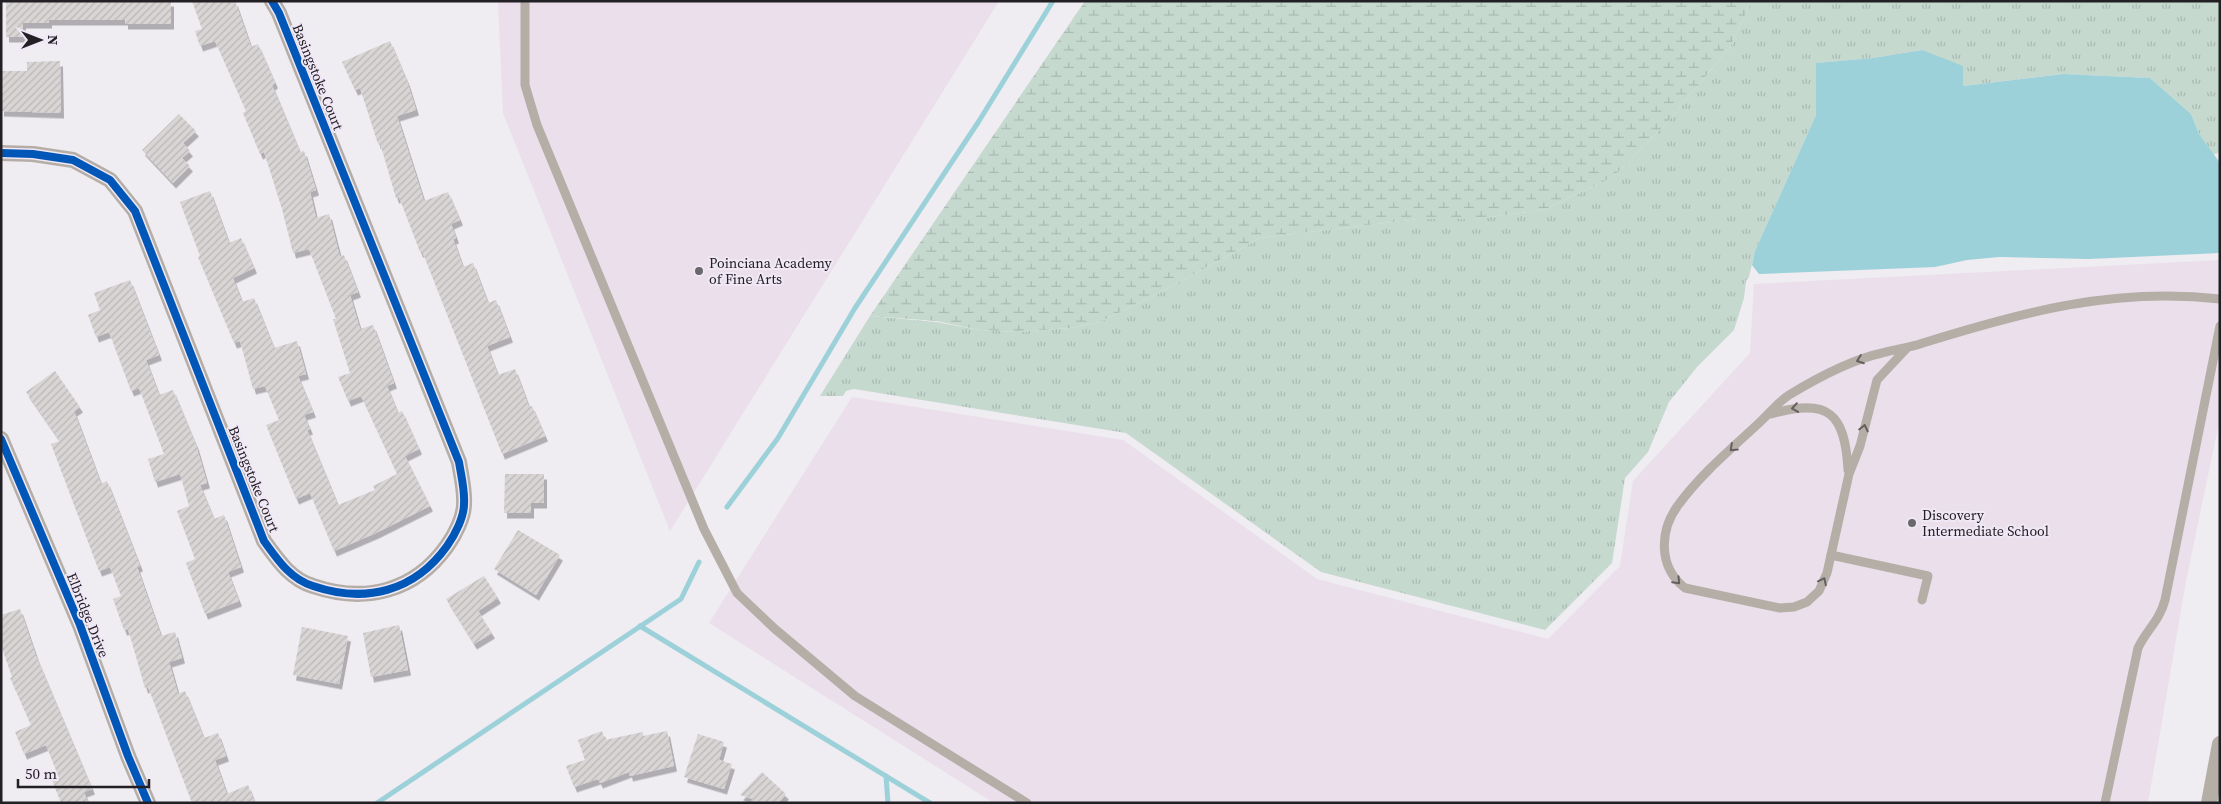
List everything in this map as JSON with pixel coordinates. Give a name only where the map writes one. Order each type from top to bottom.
[{"type":"street","name":"Basingstoke Court","points":[[1,153],[33,154],[73,160],[110,180],[135,211],[264,540],[284,570],[312,586],[349,593],[380,593],[411,582],[435,563],[455,535],[464,505],[459,462],[279,13],[272,1]]},
{"type":"street","name":"Elbridge Drive","points":[[1,438],[80,625],[128,756],[148,803]]},
{"type":"street","points":[[2209,803],[2220,744]]},
{"type":"lane","points":[[525,1],[525,85],[537,125],[704,529],[737,592],[775,629],[854,696],[1027,803]]},
{"type":"lane","points":[[1907,348],[1877,380],[1871,396],[1860,446],[1849,474],[1827,574],[1819,591],[1807,602],[1780,608],[1685,588],[1674,580],[1669,571],[1664,548],[1668,521],[1674,511],[1703,475],[1787,396],[1853,362],[2020,316],[2094,300],[2181,294],[2220,298]]},
{"type":"lane","points":[[2105,803],[2138,648],[2141,640],[2156,622],[2165,600],[2220,326]]},
{"type":"lane","points":[[1768,415],[1801,407],[1822,410],[1830,415],[1837,422],[1845,437],[1849,474]]},
{"type":"lane","points":[[1831,555],[1928,576],[1922,600]]},
{"type":"shaded area","name":"Poinciana Academy of Fine Arts","points":[[498,1],[999,1],[670,531],[503,113]]},
{"type":"shaded area","name":"Discovery Intermediate School","points":[[2220,260],[2220,418],[2186,581],[2148,803],[994,803],[709,623],[852,397],[1123,440],[1317,579],[1548,639],[1620,566],[1633,481],[1750,353],[1754,284]]},
{"type":"green space","points":[[1085,1],[1752,1],[1730,47],[1666,124],[1613,177],[1544,210],[1475,219],[1418,219],[1260,238],[1159,293],[1100,322],[1070,328],[1018,332],[980,330],[936,321],[870,316]]},
{"type":"green space","points":[[1752,1],[2220,1],[2220,152],[2213,155],[2199,134],[2191,114],[2150,78],[2064,74],[1963,86],[1922,50],[1873,58],[1816,63],[1816,115],[1755,251],[1734,330],[1697,367],[1669,402],[1648,452],[1625,478],[1612,563],[1545,630],[1321,572],[1126,433],[854,389],[846,391],[843,396],[820,396],[870,316],[936,322],[980,330],[1018,332],[1070,328],[1100,322],[1159,293],[1260,238],[1418,219],[1475,219],[1544,210],[1613,177],[1666,124],[1730,47]]},
{"type":"water","points":[[1922,50],[1963,66],[1963,86],[2064,74],[2150,78],[2191,114],[2199,134],[2220,163],[2220,253],[2089,259],[1999,257],[1967,260],[1935,267],[1759,274],[1752,265],[1755,251],[1816,115],[1816,63],[1873,58]]},
{"type":"building","points":[[6,1],[171,1],[171,24],[125,24],[125,20],[49,20],[49,23],[23,23],[23,37],[6,37]]},
{"type":"building","points":[[192,1],[235,1],[251,47],[258,44],[275,83],[272,85],[300,152],[304,151],[316,190],[310,192],[316,218],[329,214],[340,257],[344,255],[358,292],[350,295],[360,329],[373,325],[394,383],[387,386],[398,413],[402,411],[419,449],[405,456],[430,506],[376,533],[334,551],[310,493],[296,499],[266,425],[279,420],[265,386],[253,389],[240,341],[234,343],[198,257],[200,256],[180,202],[210,191],[229,243],[241,238],[254,268],[233,278],[242,302],[254,298],[274,348],[297,341],[306,374],[298,376],[313,412],[304,415],[310,429],[307,430],[338,505],[375,490],[373,486],[397,474],[361,396],[348,401],[338,377],[350,373],[333,319],[336,319],[309,249],[293,253],[282,209],[264,152],[260,154],[243,113],[246,111],[215,41],[200,46],[195,31],[202,29]]},
{"type":"building","points":[[390,41],[407,81],[416,110],[397,116],[424,201],[448,192],[460,220],[451,224],[456,238],[453,239],[463,267],[473,263],[488,303],[496,300],[510,337],[487,346],[498,375],[515,369],[529,407],[532,406],[545,436],[502,454],[422,251],[420,252],[399,197],[396,198],[380,143],[378,144],[360,88],[355,90],[342,62]]},
{"type":"building","points":[[60,61],[61,113],[1,111],[1,71],[27,71],[27,62]]},
{"type":"building","points":[[179,114],[196,131],[183,143],[190,151],[182,158],[190,166],[173,183],[142,150]]},
{"type":"building","points":[[130,280],[159,355],[146,360],[159,395],[173,390],[196,445],[207,483],[200,485],[214,519],[224,515],[241,567],[228,572],[239,601],[205,614],[186,563],[195,559],[177,511],[189,506],[180,474],[155,482],[148,459],[164,454],[139,388],[131,391],[109,332],[96,337],[88,315],[100,310],[94,293]]},
{"type":"building","points":[[55,371],[80,407],[74,411],[101,484],[107,481],[140,566],[137,567],[161,636],[175,632],[182,658],[169,662],[178,694],[185,691],[204,738],[218,733],[226,756],[215,760],[227,794],[248,785],[255,803],[192,803],[148,687],[145,688],[128,629],[124,630],[113,599],[121,596],[110,567],[99,571],[51,444],[60,441],[26,392]]},
{"type":"building","points":[[505,474],[544,474],[544,503],[531,503],[531,513],[504,513]]},
{"type":"building","points":[[518,530],[560,555],[536,595],[494,569]]},
{"type":"building","points":[[484,576],[498,598],[478,611],[492,633],[474,644],[446,599]]},
{"type":"building","points":[[20,609],[36,656],[92,789],[84,792],[88,803],[61,803],[52,780],[59,778],[46,745],[24,754],[15,732],[31,725],[10,678],[12,677],[1,645],[1,615]]},
{"type":"building","points":[[399,625],[408,670],[371,677],[363,633]]},
{"type":"building","points":[[302,627],[348,636],[339,684],[293,675]]},
{"type":"building","points":[[602,731],[605,740],[643,732],[643,736],[667,731],[674,766],[630,776],[629,772],[600,783],[598,779],[574,787],[566,766],[585,760],[578,740]]},
{"type":"building","points":[[698,734],[724,742],[719,760],[732,764],[724,789],[684,777]]},
{"type":"building","points":[[762,772],[786,794],[778,803],[749,803],[753,799],[740,795]]},
{"type":"waterway","points":[[727,507],[778,438],[855,308],[979,121],[1053,1]]},
{"type":"waterway","points":[[377,803],[681,599],[699,562]]},
{"type":"waterway","points":[[640,626],[930,803]]},
{"type":"waterway","points":[[886,776],[888,803]]},
{"type":"cycle path","points":[[1,153],[33,154],[73,160],[110,180],[135,211],[264,541],[285,568],[297,579],[305,583],[352,594],[388,590],[405,583],[420,574],[434,561],[450,542],[458,526],[464,509],[459,462],[279,13],[272,1]]},
{"type":"cycle path","points":[[1,439],[80,625],[128,756],[148,803]]},
{"type":"place","name":"Poinciana Academy of Fine Arts","points":[[699,271]]},
{"type":"place","name":"Discovery Intermediate School","points":[[1912,523]]}]
